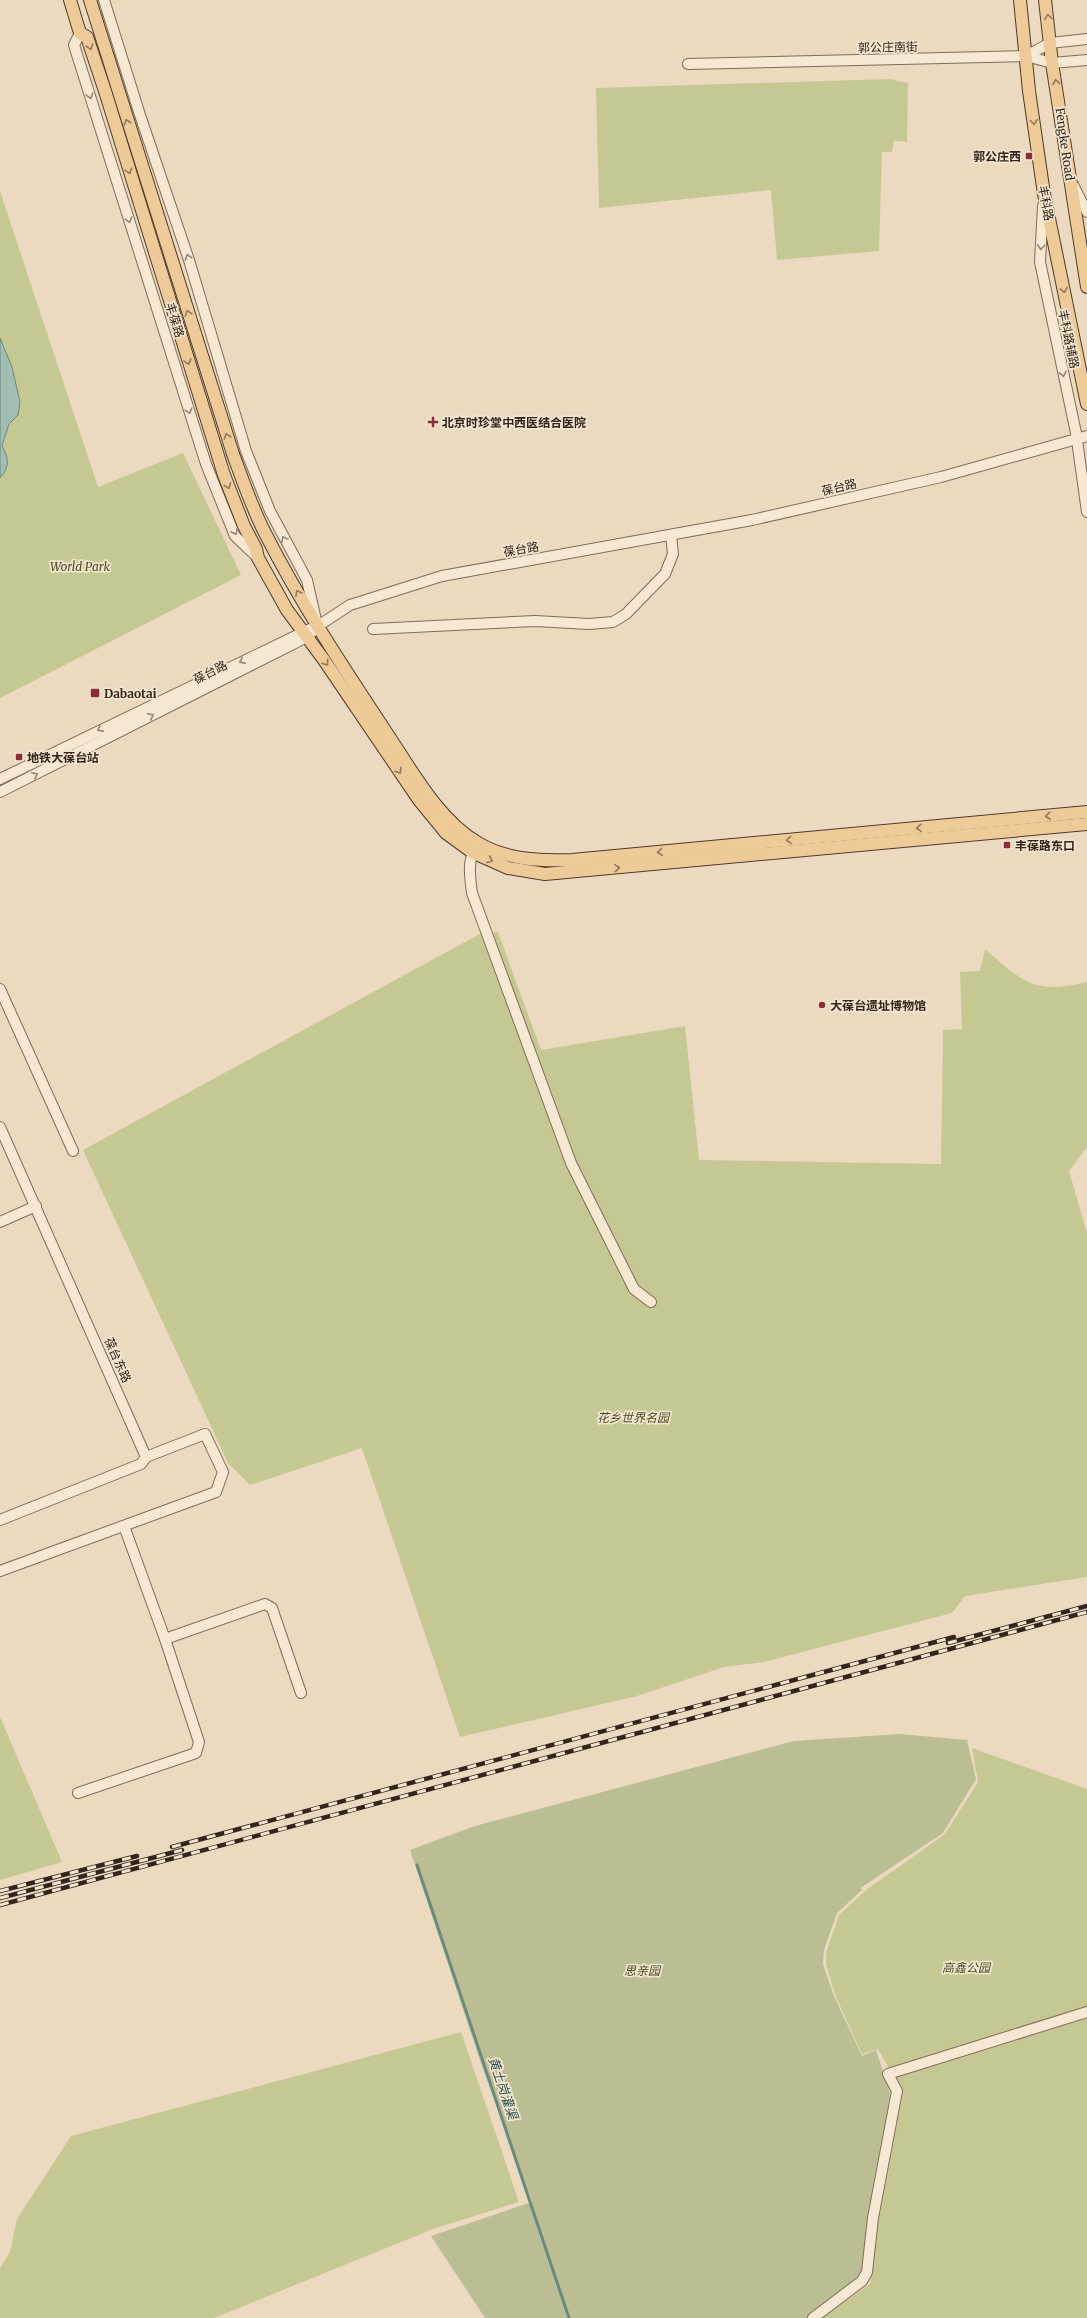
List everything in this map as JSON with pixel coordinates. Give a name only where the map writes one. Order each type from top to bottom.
[{"type":"main road","name":"丰葆路","points":[[70,0],[80,33],[87,37],[105,91],[224,475],[244,526],[256,549],[258,558],[287,610],[419,800],[446,833],[475,848]]},
{"type":"main road","name":"丰葆路","points":[[90,0],[243,481],[264,533],[318,626],[416,778],[475,848]]},
{"type":"main road","name":"丰科路","points":[[1020,0],[1029,91],[1044,194],[1087,404]]},
{"type":"main road","name":"Fengke Road","points":[[1045,0],[1052,63],[1087,287]]},
{"type":"main road","points":[[475,848],[493,850],[524,859],[572,860],[1087,812]]},
{"type":"main road","points":[[475,848],[508,868],[545,874],[1087,824]]},
{"type":"street","points":[[104,0],[189,260],[246,452],[270,511],[307,580],[318,626]]},
{"type":"street","points":[[1026,56],[1050,43],[1087,39]]},
{"type":"street","name":"郭公庄南街","points":[[688,64],[1026,56],[1052,63],[1087,60]]},
{"type":"street","points":[[1069,177],[1087,212]]},
{"type":"street","name":"丰科路辅路","points":[[1044,194],[1040,262],[1076,438],[1087,512]]},
{"type":"street","name":"葆台路","points":[[0,792],[305,634],[350,605],[442,576],[752,520],[941,477],[1087,436]]},
{"type":"street","points":[[373,629],[535,620],[589,624],[613,622],[626,614],[665,574],[673,554],[670,535]]},
{"type":"street","name":"葆台路","points":[[0,778],[305,634]]},
{"type":"street","points":[[475,848],[469,872],[472,893],[571,1164],[634,1290],[651,1302]]},
{"type":"street","points":[[0,989],[73,1151]]},
{"type":"street","name":"葆台东路","points":[[0,1127],[146,1457]]},
{"type":"street","points":[[0,1222],[36,1206]]},
{"type":"street","points":[[0,1520],[141,1464],[146,1457],[205,1434],[223,1472],[216,1492],[0,1571]]},
{"type":"street","points":[[78,1793],[196,1753],[199,1742],[166,1639],[124,1526]]},
{"type":"street","points":[[166,1639],[266,1604],[272,1608],[301,1693]]},
{"type":"street","points":[[814,2318],[862,2281],[867,2272],[873,2218],[896,2091],[888,2074],[1087,2012]]},
{"type":"green space","points":[[890,79],[908,83],[907,142],[894,141],[892,152],[882,152],[879,251],[777,260],[771,190],[599,208],[596,88]]},
{"type":"green space","name":"World Park","points":[[0,191],[98,487],[183,453],[241,575],[0,698]]},
{"type":"green space","name":"花乡世界名园","points":[[498,932],[541,1050],[685,1026],[699,1160],[941,1164],[943,1030],[962,1029],[960,972],[980,971],[985,949],[1010,970],[1030,983],[1054,987],[1069,986],[1087,982],[1087,1147],[1069,1171],[1087,1233],[1087,1577],[965,1596],[952,1613],[764,1662],[724,1667],[637,1696],[460,1737],[362,1448],[250,1485],[228,1463],[83,1150],[478,935]]},
{"type":"green space","points":[[0,1717],[62,1862],[0,1880]]},
{"type":"green space","name":"思亲园","points":[[900,1734],[967,1740],[976,1779],[943,1833],[862,1887],[860,1889],[863,1889],[837,1913],[824,1950],[823,1964],[834,1996],[862,2056],[876,2050],[890,2093],[863,2273],[857,2283],[807,2318],[485,2318],[431,2236],[532,2202],[483,2069],[410,1850],[475,1826],[794,1741]]},
{"type":"green space","name":"高鑫公园","points":[[972,1748],[1087,1789],[1087,2318],[821,2318],[870,2284],[877,2224],[903,2092],[878,2049],[862,2054],[836,1997],[826,1965],[826,1953],[839,1915],[866,1890],[945,1834],[978,1782]]},
{"type":"green space","points":[[461,2032],[519,2202],[433,2229],[214,2318],[0,2318],[0,2268],[10,2252],[17,2219],[71,2136]]},
{"type":"shaded area","points":[[0,338],[12,367],[20,402],[18,415],[9,424],[2,446],[7,459],[7,466],[0,478]]},
{"type":"waterway","name":"黄土岗灌渠","points":[[417,1865],[569,2318]]},
{"type":"railway","points":[[948,1643],[1087,1606]]},
{"type":"railway","points":[[0,1905],[1087,1612]]},
{"type":"railway","points":[[172,1847],[954,1637]]},
{"type":"railway","points":[[0,1898],[182,1850]]},
{"type":"railway","points":[[0,1891],[137,1856]]},
{"type":"place","name":"郭公庄西","points":[[1029,156]]},
{"type":"place","name":"北京时珍堂中西医结合医院","points":[[433,422]]},
{"type":"place","name":"Dabaotai","points":[[95,693]]},
{"type":"place","name":"地铁大葆台站","points":[[19,757]]},
{"type":"place","name":"丰葆路东口","points":[[1007,845]]},
{"type":"place","name":"大葆台遗址博物馆","points":[[822,1005]]}]
